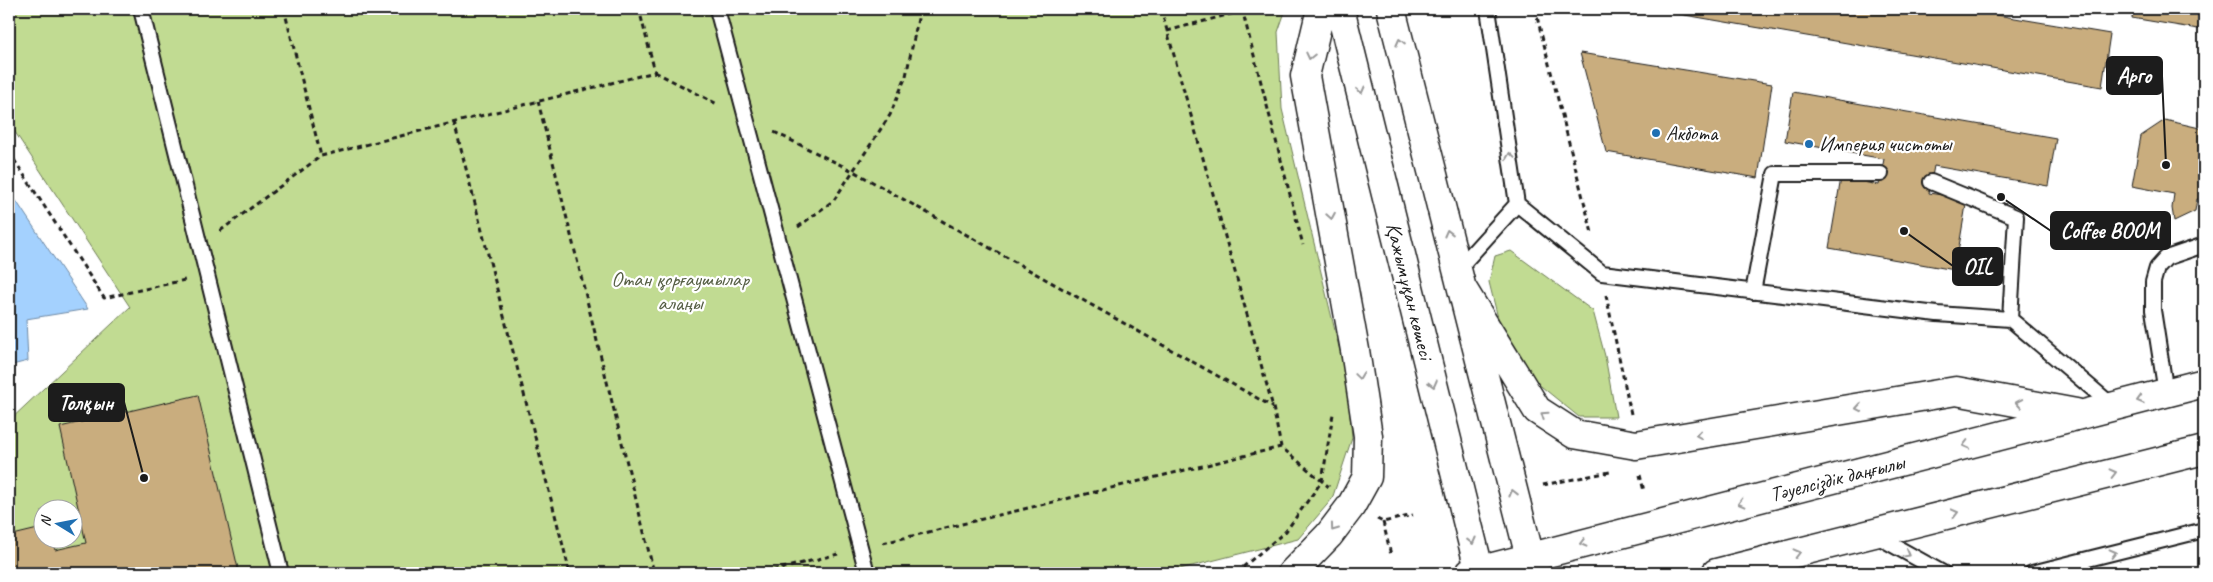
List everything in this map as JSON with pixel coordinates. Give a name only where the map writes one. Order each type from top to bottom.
[{"type":"main road","points":[[1292,573],[1329,535],[1351,506],[1367,477],[1368,436],[1355,350],[1305,76],[1321,9]]},
{"type":"main road","name":"Қажымұқан көшесі","points":[[1340,9],[1477,572]]},
{"type":"main road","points":[[1392,9],[1531,565]]},
{"type":"main road","points":[[1459,279],[1537,410],[1574,434],[1636,445],[1956,391],[2084,415]]},
{"type":"main road","name":"Тәуелсіздік даңғылы","points":[[1477,572],[1531,565],[2204,383]]},
{"type":"main road","points":[[1716,573],[2204,450]]},
{"type":"lane","points":[[141,9],[281,573]]},
{"type":"lane","points":[[717,9],[867,573]]},
{"type":"lane","points":[[1488,9],[1517,204],[1602,273],[1937,314],[2010,319],[2114,407]]},
{"type":"lane","points":[[1753,292],[1775,174],[1881,174]]},
{"type":"lane","points":[[1931,182],[2016,217],[2010,319]]},
{"type":"lane","points":[[1459,279],[1517,204]]},
{"type":"lane","points":[[2166,393],[2153,310],[2153,282],[2157,268],[2166,258],[2204,245]]},
{"type":"lane","points":[[2032,573],[2204,530]]},
{"type":"lane","points":[[1872,534],[1943,573]]},
{"type":"path","points":[[284,9],[321,156]]},
{"type":"path","points":[[639,9],[655,72]]},
{"type":"path","points":[[779,241],[834,200],[890,115],[906,76],[920,9]]},
{"type":"path","points":[[1161,9],[1273,407],[1281,447],[1351,506],[1384,522],[1413,515]]},
{"type":"path","points":[[1167,31],[1242,10],[1304,249]]},
{"type":"path","points":[[200,246],[321,156],[655,72],[853,171],[1273,407]]},
{"type":"path","points":[[538,101],[654,573]]},
{"type":"path","points":[[454,122],[570,573]]},
{"type":"path","points":[[9,152],[104,298],[207,275]]},
{"type":"path","points":[[1236,573],[1286,531],[1322,481],[1334,409]]},
{"type":"path","points":[[764,573],[860,548],[1281,447]]},
{"type":"path","points":[[1638,468],[1644,491]]},
{"type":"path","points":[[1535,487],[1611,472]]},
{"type":"path","points":[[1384,522],[1391,555]]},
{"type":"green space","name":"Отан қорғаушылар алаңы","points":[[9,9],[1286,9],[1278,32],[1282,109],[1347,381],[1352,438],[1332,499],[1298,539],[1164,573],[9,573],[9,421],[130,307],[9,123]]},
{"type":"green space","points":[[1511,251],[1593,311],[1605,356],[1616,417],[1579,417],[1526,374],[1501,330],[1489,282],[1495,256]]},
{"type":"water","points":[[9,190],[88,309],[26,319],[28,361],[12,365],[9,323]]},
{"type":"building","points":[[1650,9],[1961,9],[2110,34],[2102,87]]},
{"type":"building","points":[[2133,9],[2204,9],[2204,30],[2132,18]]},
{"type":"building","points":[[1580,53],[1772,84],[1758,178],[1606,152]]},
{"type":"building","points":[[1793,92],[2056,138],[2048,186],[1934,166],[1929,193],[1967,199],[1955,270],[1829,248],[1841,178],[1879,185],[1884,159],[1785,141]]},
{"type":"building","points":[[2165,120],[2204,129],[2204,200],[2197,199],[2195,211],[2174,221],[2172,208],[2174,194],[2132,186],[2141,136]]},
{"type":"building","points":[[198,395],[239,573],[9,573],[9,536],[32,530],[32,550],[82,550],[82,544],[86,543],[82,525],[82,500],[76,500],[60,427]]},
{"type":"place","name":"Акбота","points":[[1656,133]]},
{"type":"place","name":"Империя чистоты","points":[[1809,144]]},
{"type":"place","name":"Арго","points":[[2166,165]]},
{"type":"place","name":"Coffee BOOM","points":[[2001,197]]},
{"type":"place","name":"OIL","points":[[1904,231]]},
{"type":"place","name":"Толқын","points":[[144,478]]}]
